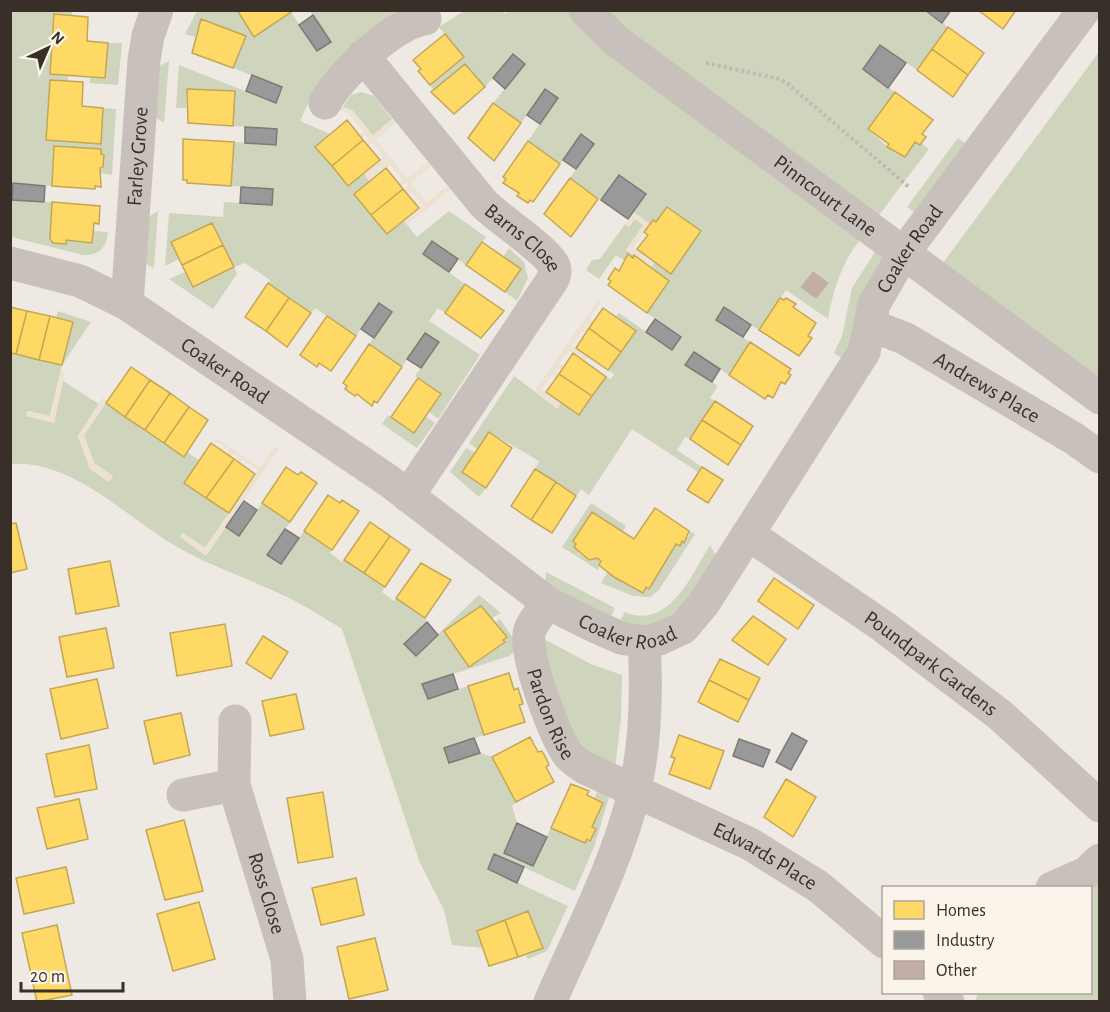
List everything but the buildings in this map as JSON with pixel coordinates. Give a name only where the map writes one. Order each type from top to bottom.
[{"type":"street","name":"Farley Grove","points":[[127,304],[144,60],[148,36],[157,10]]},
{"type":"street","name":"Pinncourt Lane","points":[[585,10],[615,40],[1100,398]]},
{"type":"street","name":"Coaker Road","points":[[10,263],[80,281],[127,304],[408,496],[548,603],[621,638],[644,642],[669,636],[693,618],[864,352],[874,304],[903,254],[1084,10]]},
{"type":"street","points":[[325,103],[336,85],[363,56],[414,20],[425,19]]},
{"type":"street","name":"Barns Close","points":[[363,56],[484,204],[500,220],[541,251],[551,262],[555,271],[553,279],[408,496]]},
{"type":"street","name":"Andrews Place","points":[[871,325],[906,339],[1073,438],[1100,457]]},
{"type":"street","name":"Poundpark Gardens","points":[[748,534],[884,627],[1000,715],[1100,806]]},
{"type":"street","name":"Pardon Rise","points":[[548,603],[529,630],[528,637],[532,661],[556,734],[576,762],[634,791]]},
{"type":"street","points":[[550,1002],[610,868],[634,791],[644,719],[644,642]]},
{"type":"street","name":"Ross Close","points":[[236,721],[234,785],[287,958],[290,1002]]},
{"type":"street","points":[[183,795],[234,785]]},
{"type":"street","name":"Edwards Place","points":[[634,791],[750,844],[793,870],[847,909],[882,940]]},
{"type":"street","points":[[1057,886],[1086,873],[1100,860]]},
{"type":"path","points":[[695,60],[780,79],[910,188]]},
{"type":"green space","points":[[11,11],[73,11],[50,74],[68,75],[68,81],[101,143],[103,108],[116,109],[112,175],[100,173],[104,155],[101,154],[101,149],[55,146],[52,186],[13,183],[12,200],[52,202],[50,239],[53,243],[65,244],[66,240],[92,242],[93,231],[108,232],[104,246],[94,254],[83,255],[11,237]]},
{"type":"green space","points":[[197,11],[237,11],[255,36],[291,12],[317,51],[331,42],[310,11],[397,11],[364,35],[340,57],[319,85],[300,121],[330,134],[315,147],[348,186],[364,174],[370,182],[354,195],[387,234],[404,221],[417,237],[449,211],[486,237],[466,265],[432,241],[423,254],[465,284],[445,313],[438,308],[429,321],[480,355],[438,419],[429,412],[441,394],[415,376],[439,342],[425,333],[402,367],[369,344],[392,312],[379,303],[356,336],[315,308],[311,313],[268,283],[270,280],[245,263],[234,267],[212,223],[172,242],[179,259],[165,266],[169,213],[223,217],[224,202],[272,205],[273,189],[231,186],[234,142],[276,145],[277,129],[233,126],[235,91],[187,89],[186,108],[176,108],[179,65],[275,103],[282,87],[233,68],[245,36],[201,20],[195,37],[185,34]]},
{"type":"green space","points":[[464,11],[503,11],[505,14],[509,11],[576,11],[866,233],[845,262],[833,295],[828,319],[786,290],[759,330],[724,308],[717,320],[750,342],[729,375],[694,352],[685,364],[718,386],[710,398],[715,401],[690,439],[685,437],[677,450],[702,467],[698,472],[632,429],[589,495],[581,489],[576,496],[535,469],[539,461],[489,432],[477,449],[469,443],[514,376],[557,408],[561,403],[579,415],[606,377],[611,379],[614,374],[608,370],[636,332],[615,317],[619,313],[672,350],[681,337],[647,313],[669,281],[651,267],[655,262],[671,274],[701,231],[667,207],[656,222],[653,220],[650,224],[633,212],[646,194],[619,175],[601,200],[570,178],[594,144],[582,134],[560,164],[528,141],[558,98],[545,90],[521,123],[493,103],[525,64],[513,54],[485,87],[465,64],[434,90],[430,86],[464,57],[439,27]],"holes":[[[813,271],[829,283],[816,299],[800,287]]]},
{"type":"green space","points":[[594,11],[925,11],[948,27],[917,70],[880,45],[863,69],[895,92],[868,130],[897,154],[905,156],[915,142],[929,149],[873,223]]},
{"type":"green space","points":[[108,43],[122,43],[118,85],[90,83],[90,77],[105,77]]},
{"type":"green space","points":[[1099,52],[1099,391],[937,271]]},
{"type":"green space","points":[[169,61],[164,123],[155,117],[159,66]]},
{"type":"green space","points":[[361,92],[374,96],[392,119],[373,136],[353,111],[343,107],[351,95]]},
{"type":"green space","points":[[958,138],[966,144],[915,213],[907,207]]},
{"type":"green space","points":[[158,211],[153,268],[145,263],[148,217]]},
{"type":"green space","points":[[634,219],[644,225],[626,250],[634,255],[633,258],[628,255],[624,260],[616,255],[599,279],[586,270],[592,260],[600,259],[625,224],[629,227]]},
{"type":"green space","points":[[880,244],[882,257],[862,292],[851,341],[843,359],[834,353],[842,336],[852,288]]},
{"type":"green space","points":[[509,248],[524,262],[528,278],[517,301],[505,292],[521,269],[503,257]]},
{"type":"green space","points":[[234,267],[237,274],[213,309],[169,279],[185,272],[193,287]]},
{"type":"green space","points":[[58,311],[91,322],[62,365],[73,322],[56,318]]},
{"type":"green space","points":[[10,353],[62,365],[50,416],[28,411],[26,416],[54,422],[63,381],[99,404],[78,436],[90,469],[109,482],[113,476],[94,463],[84,435],[106,403],[183,456],[187,452],[199,460],[184,483],[229,513],[205,548],[183,533],[180,537],[206,555],[226,527],[239,536],[262,503],[290,522],[268,556],[281,564],[304,531],[332,550],[330,553],[342,562],[344,560],[385,587],[382,592],[394,601],[396,598],[425,618],[427,622],[404,644],[415,656],[479,595],[501,613],[490,619],[480,606],[444,631],[469,667],[504,643],[503,640],[506,637],[496,622],[500,619],[516,642],[516,650],[509,656],[422,684],[428,699],[468,686],[484,735],[444,749],[449,763],[480,753],[492,757],[516,802],[512,806],[517,823],[504,853],[533,866],[551,828],[585,843],[587,839],[590,841],[595,829],[592,827],[603,803],[594,799],[599,788],[610,794],[594,847],[575,891],[495,854],[488,869],[568,906],[547,951],[528,959],[526,955],[543,948],[528,911],[478,931],[483,948],[452,945],[444,910],[420,863],[342,629],[274,591],[179,548],[78,481],[56,471],[34,465],[11,464]]},
{"type":"green space","points":[[388,415],[414,433],[426,416],[435,423],[417,448],[382,424]]},
{"type":"green space","points":[[466,448],[475,453],[486,488],[479,497],[450,472]]},
{"type":"green space","points":[[591,503],[626,526],[623,531],[592,512],[573,541],[579,550],[578,553],[589,560],[597,558],[601,561],[598,570],[562,547]]},
{"type":"green space","points":[[689,531],[695,534],[659,590],[650,597],[633,596],[601,583],[608,571],[624,584],[626,582],[643,593],[646,587],[649,589],[676,544],[679,546],[689,536]]},
{"type":"green space","points":[[710,545],[716,555],[687,600],[668,619],[644,626],[620,621],[625,612],[641,616],[654,614],[666,607],[687,584]]},
{"type":"green space","points":[[546,572],[615,608],[611,617],[545,583]]},
{"type":"green space","points":[[542,638],[591,664],[622,675],[621,719],[615,768],[577,744],[559,706]]},
{"type":"green space","points":[[1099,859],[1099,1001],[974,1002],[978,994],[1092,994],[1091,886]]},
{"type":"shaded area","points":[[339,105],[353,111],[373,135],[392,119],[396,123],[376,140],[407,178],[428,162],[430,166],[411,183],[427,202],[447,186],[450,190],[407,225],[404,221],[423,205],[411,191],[407,194],[404,191],[408,186],[405,183],[401,187],[398,182],[402,179],[390,165],[370,182],[364,174],[384,157],[372,143],[368,146],[365,142],[369,138],[365,135],[362,138],[359,135],[363,131],[349,114],[337,108]]},
{"type":"shaded area","points":[[633,212],[650,224],[634,247],[655,262],[651,267],[626,250],[643,225],[635,219],[629,227],[625,224]]},
{"type":"shaded area","points":[[599,299],[602,300],[590,319],[594,322],[591,326],[586,324],[588,329],[586,333],[582,331],[572,345],[588,357],[587,359],[585,362],[569,351],[560,363],[564,367],[561,371],[556,368],[555,371],[559,374],[556,378],[552,375],[542,389],[561,403],[557,409],[534,391]]},
{"type":"shaded area","points":[[61,369],[65,372],[54,423],[26,416],[27,411],[51,416]]},
{"type":"shaded area","points":[[103,397],[107,401],[84,435],[94,463],[113,476],[109,482],[90,469],[78,436]]},
{"type":"shaded area","points":[[215,437],[260,467],[275,446],[279,449],[206,556],[180,537],[183,533],[205,548],[258,470],[242,459],[239,463],[235,460],[238,456],[234,454],[231,457],[227,455],[229,450],[214,440]]}]
